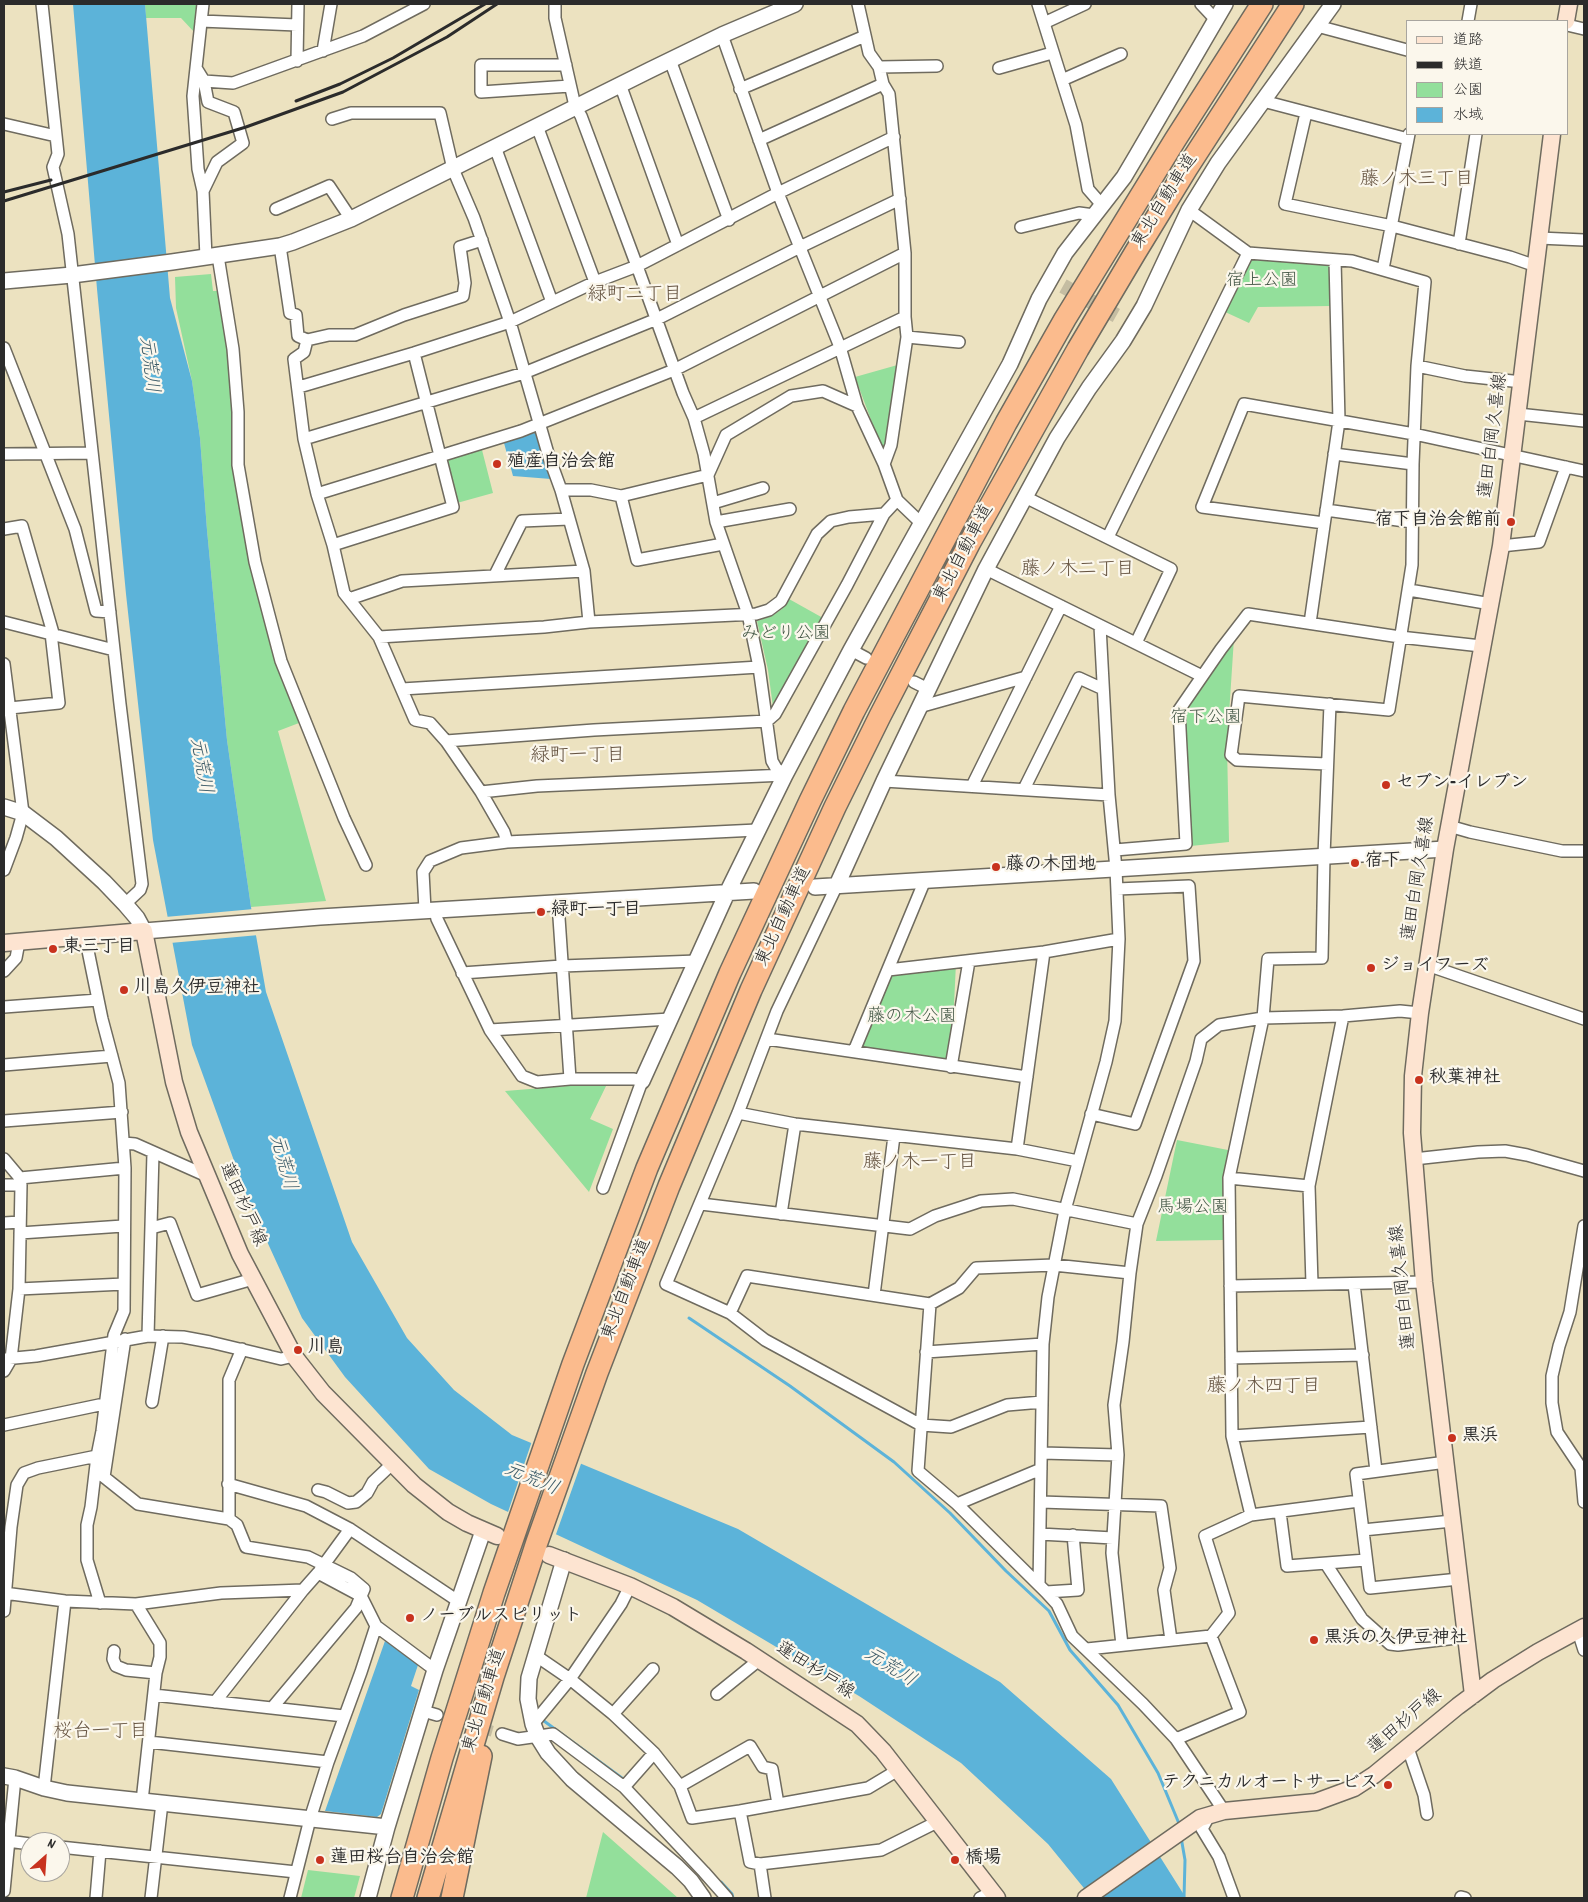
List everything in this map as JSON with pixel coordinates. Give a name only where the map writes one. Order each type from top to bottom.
[{"type":"highway","name":"東北自動車道","points":[[402,1898],[442,1758],[498,1533],[573,1364],[647,1168],[735,964],[805,810],[962,505],[1065,319],[1175,140],[1262,4]]},
{"type":"highway","name":"東北自動車道","points":[[428,1898],[494,1677],[550,1552],[597,1373],[669,1186],[744,1007],[835,807],[970,542],[1083,341],[1187,168],[1293,4]]},
{"type":"highway","points":[[452,1898],[478,1778],[494,1677]]},
{"type":"main road","points":[[1566,20],[1569,4]]},
{"type":"main road","name":"蓮田白岡久喜線","points":[[1473,1695],[1424,1282],[1414,1159],[1413,1076],[1420,1013],[1445,849],[1501,546],[1552,135]]},
{"type":"main road","points":[[11,943],[151,930]]},
{"type":"main road","name":"蓮田杉戸線","points":[[151,930],[174,1082],[189,1132],[206,1176],[253,1279],[294,1356],[323,1393],[392,1464],[432,1500],[467,1523],[498,1533]]},
{"type":"main road","name":"蓮田杉戸線","points":[[550,1552],[630,1586],[680,1611],[857,1724],[898,1770],[990,1896]]},
{"type":"main road","name":"蓮田杉戸線","points":[[1086,1898],[1200,1818],[1217,1813],[1316,1802],[1337,1796],[1354,1788],[1374,1775],[1473,1695],[1515,1666],[1581,1629]]},
{"type":"street","points":[[42,4],[58,154],[53,167],[79,274],[92,453],[142,884],[140,890],[125,904]]},
{"type":"street","points":[[203,4],[194,105],[198,169],[203,191],[207,257],[233,349],[238,412],[238,465],[254,562],[281,661],[344,818],[366,865]]},
{"type":"street","points":[[297,61],[298,4]]},
{"type":"street","points":[[323,51],[331,4]]},
{"type":"street","points":[[204,81],[233,84],[363,36],[424,4]]},
{"type":"street","points":[[555,4],[555,18],[575,106],[581,116],[657,319],[674,370],[694,418],[704,454],[716,522],[748,614],[768,721],[772,762],[785,775]]},
{"type":"street","points":[[4,281],[79,274],[280,246],[351,219],[620,84],[722,35],[795,4]]},
{"type":"street","points":[[858,4],[869,53],[879,68],[883,84],[889,94],[905,254],[907,338],[891,445],[884,464]]},
{"type":"street","points":[[1038,4],[1052,54],[1076,125],[1088,189],[1098,210]]},
{"type":"street","points":[[1044,23],[1085,4]]},
{"type":"street","points":[[1201,4],[1216,20]]},
{"type":"street","points":[[603,1188],[642,1081],[727,893],[785,775],[851,650],[1010,364],[1039,299],[1055,269],[1138,155],[1225,4]]},
{"type":"street","points":[[1042,1402],[1006,1405],[951,1427],[921,1425],[766,1340],[730,1313],[666,1284],[701,1204],[781,1002],[837,886],[919,707],[986,569],[1057,438],[1089,388],[1123,342],[1144,306],[1189,210],[1218,163],[1333,4]]},
{"type":"street","points":[[1468,20],[1471,4]]},
{"type":"street","points":[[201,21],[297,25]]},
{"type":"street","points":[[1568,24],[1584,29]]},
{"type":"street","points":[[1317,26],[1406,50]]},
{"type":"street","points":[[722,35],[778,194],[840,347],[857,406],[884,464],[898,500],[922,524]]},
{"type":"street","points":[[740,89],[865,36]]},
{"type":"street","points":[[999,68],[1052,54]]},
{"type":"street","points":[[1062,80],[1121,54]]},
{"type":"street","points":[[670,60],[728,220]]},
{"type":"street","points":[[566,65],[482,65],[481,92],[570,86]]},
{"type":"street","points":[[879,68],[937,66]]},
{"type":"street","points":[[196,68],[204,81],[208,102],[234,112],[243,143],[217,162],[203,191]]},
{"type":"street","points":[[620,84],[678,245]]},
{"type":"street","points":[[759,140],[883,84]]},
{"type":"street","points":[[1262,101],[1409,136],[1383,269]]},
{"type":"street","points":[[332,120],[351,113],[440,113],[453,169],[482,240],[510,322],[549,457],[561,490],[584,570],[589,622]]},
{"type":"street","points":[[1306,113],[1285,204],[1392,226],[1510,257],[1536,266]]},
{"type":"street","points":[[4,124],[56,136]]},
{"type":"street","points":[[537,126],[595,282]]},
{"type":"street","points":[[1459,244],[1476,135]]},
{"type":"street","points":[[299,387],[510,322],[595,282],[637,266],[894,137]]},
{"type":"street","points":[[496,147],[552,302]]},
{"type":"street","points":[[276,209],[329,186],[351,219]]},
{"type":"street","points":[[304,438],[524,373],[657,319],[800,246],[900,199]]},
{"type":"street","points":[[1021,226],[1098,210]]},
{"type":"street","points":[[1189,210],[1248,253],[1352,261],[1425,282],[1417,366],[1413,464],[1412,565],[1389,710],[1239,696],[1231,755],[1237,760],[1328,764]]},
{"type":"street","points":[[1539,238],[1584,240]]},
{"type":"street","points":[[280,246],[290,312],[296,315],[298,336],[307,340],[329,335],[355,335],[463,296],[465,283],[460,248],[482,240]]},
{"type":"street","points":[[1108,537],[1248,253]]},
{"type":"street","points":[[317,494],[540,424],[674,370],[905,254]]},
{"type":"street","points":[[1310,623],[1339,421],[1335,260]]},
{"type":"street","points":[[694,418],[905,316]]},
{"type":"street","points":[[907,338],[959,342]]},
{"type":"street","points":[[307,340],[304,352],[294,359],[304,438],[344,593],[379,637],[415,720],[430,723],[446,741],[480,792],[504,832],[507,842]]},
{"type":"street","points":[[4,348],[75,530],[96,611],[110,612]]},
{"type":"street","points":[[333,545],[453,507],[414,353]]},
{"type":"street","points":[[1417,366],[1465,376],[1522,382]]},
{"type":"street","points":[[708,476],[726,435],[791,396],[823,391],[857,406]]},
{"type":"street","points":[[1324,524],[1202,507],[1244,404],[1414,434],[1584,471]]},
{"type":"street","points":[[1518,414],[1584,421]]},
{"type":"street","points":[[4,454],[92,453]]},
{"type":"street","points":[[1334,454],[1413,464]]},
{"type":"street","points":[[1501,546],[1539,542],[1566,467]]},
{"type":"street","points":[[561,490],[591,490],[621,496],[708,476]]},
{"type":"street","points":[[712,503],[763,488]]},
{"type":"street","points":[[621,496],[637,560],[723,544]]},
{"type":"street","points":[[1025,497],[1171,569],[1136,643]]},
{"type":"street","points":[[446,741],[594,730],[768,721],[775,714],[884,514],[898,500]]},
{"type":"street","points":[[716,522],[790,509]]},
{"type":"street","points":[[1326,510],[1412,522]]},
{"type":"street","points":[[379,637],[544,627],[589,622],[748,614],[769,610],[781,601],[817,534],[831,521],[849,517],[884,514]]},
{"type":"street","points":[[495,575],[522,520],[569,519]]},
{"type":"street","points":[[4,529],[22,526],[52,633],[59,703],[8,706]]},
{"type":"street","points":[[986,569],[1202,676]]},
{"type":"street","points":[[349,599],[402,581],[584,570]]},
{"type":"street","points":[[1409,590],[1490,604]]},
{"type":"street","points":[[972,786],[1061,606]]},
{"type":"street","points":[[1115,850],[1186,844],[1179,710],[1248,614],[1400,637],[1481,646]]},
{"type":"street","points":[[4,622],[114,650]]},
{"type":"street","points":[[1043,1588],[1040,1534],[1042,1402],[1048,1297],[1065,1210],[1106,1062],[1115,1021],[1119,939],[1100,626]]},
{"type":"street","points":[[851,650],[866,658]]},
{"type":"street","points":[[4,664],[23,813],[4,870]]},
{"type":"street","points":[[402,689],[759,667]]},
{"type":"street","points":[[919,707],[1026,677]]},
{"type":"street","points":[[1024,789],[1079,678],[1103,689]]},
{"type":"street","points":[[914,682],[928,688]]},
{"type":"street","points":[[1251,1515],[1232,1436],[1228,1178],[1263,1018],[1268,959],[1322,958],[1330,704]]},
{"type":"street","points":[[480,792],[537,786],[785,775]]},
{"type":"street","points":[[884,781],[1109,795]]},
{"type":"street","points":[[4,807],[23,813],[56,838],[104,882],[137,918],[151,930],[320,916],[754,891]]},
{"type":"street","points":[[1449,826],[1562,851],[1584,851]]},
{"type":"street","points":[[642,1081],[634,1079],[570,1079],[537,1082],[522,1076],[490,1030],[437,918],[430,910],[423,872],[430,861],[461,848],[507,842],[757,830]]},
{"type":"street","points":[[815,887],[1445,849]]},
{"type":"street","points":[[854,1051],[925,880]]},
{"type":"street","points":[[1091,1114],[1135,1124],[1194,961],[1188,886],[1117,889]]},
{"type":"street","points":[[558,903],[570,1079]]},
{"type":"street","points":[[84,936],[119,1083],[122,1112],[125,1168],[124,1311],[114,1334],[120,1340]]},
{"type":"street","points":[[888,970],[1044,952],[1119,939]]},
{"type":"street","points":[[4,971],[16,958],[11,943]]},
{"type":"street","points":[[1017,1149],[1044,952]]},
{"type":"street","points":[[462,973],[562,966],[697,961]]},
{"type":"street","points":[[951,1067],[969,961]]},
{"type":"street","points":[[1427,965],[1584,1019]]},
{"type":"street","points":[[4,1007],[98,1000]]},
{"type":"street","points":[[1122,1645],[1112,1553],[1118,1455],[1114,1405],[1124,1342],[1130,1273],[1137,1224],[1156,1176],[1196,1061],[1201,1038],[1219,1025],[1263,1018],[1343,1016],[1400,1011],[1420,1013]]},
{"type":"street","points":[[1312,1284],[1309,1186],[1343,1016]]},
{"type":"street","points":[[490,1030],[670,1019]]},
{"type":"street","points":[[767,1039],[1027,1077]]},
{"type":"street","points":[[4,1064],[112,1056]]},
{"type":"street","points":[[4,1121],[122,1112]]},
{"type":"street","points":[[738,1113],[795,1124],[1017,1149],[1078,1161]]},
{"type":"street","points":[[781,1214],[795,1124]]},
{"type":"street","points":[[874,1295],[894,1136]]},
{"type":"street","points":[[124,1143],[135,1144],[206,1176]]},
{"type":"street","points":[[1414,1159],[1478,1152],[1505,1152],[1527,1155],[1584,1171]]},
{"type":"street","points":[[148,1336],[153,1153]]},
{"type":"street","points":[[4,1159],[20,1182],[19,1290],[8,1359],[4,1371]]},
{"type":"street","points":[[4,1185],[125,1168]]},
{"type":"street","points":[[1228,1178],[1309,1186]]},
{"type":"street","points":[[701,1204],[910,1229],[935,1216],[981,1201],[1013,1199],[1137,1224]]},
{"type":"street","points":[[151,1228],[170,1222],[197,1295],[253,1279]]},
{"type":"street","points":[[4,1223],[20,1228],[124,1226]]},
{"type":"street","points":[[1584,1226],[1570,1312],[1552,1376],[1552,1394],[1557,1432],[1581,1468],[1584,1502]]},
{"type":"street","points":[[730,1313],[748,1276],[930,1304],[959,1288],[976,1268],[1054,1265],[1130,1273]]},
{"type":"street","points":[[1230,1286],[1424,1282]]},
{"type":"street","points":[[19,1290],[124,1284]]},
{"type":"street","points":[[1354,1284],[1376,1471]]},
{"type":"street","points":[[930,1304],[918,1471],[957,1504],[1043,1588],[1057,1604],[1072,1636],[1176,1739],[1217,1813],[1202,1829],[1219,1857],[1234,1898]]},
{"type":"street","points":[[8,1359],[148,1336],[183,1337],[281,1359],[294,1356]]},
{"type":"street","points":[[152,1402],[163,1336]]},
{"type":"street","points":[[100,1603],[87,1560],[87,1526],[91,1507],[96,1456],[102,1431],[104,1404],[120,1340]]},
{"type":"street","points":[[120,1340],[104,1476],[138,1504],[229,1519],[237,1525],[246,1547],[308,1557],[321,1569],[361,1596],[376,1626],[435,1670]]},
{"type":"street","points":[[926,1352],[1044,1344]]},
{"type":"street","points":[[229,1519],[230,1380],[242,1349]]},
{"type":"street","points":[[1231,1358],[1362,1355]]},
{"type":"street","points":[[4,1425],[104,1404]]},
{"type":"street","points":[[1232,1436],[1370,1427]]},
{"type":"street","points":[[1042,1453],[1118,1455]]},
{"type":"street","points":[[4,1610],[14,1502],[17,1485],[24,1473],[38,1468],[96,1456]]},
{"type":"street","points":[[1446,1462],[1356,1474],[1370,1588],[1459,1579]]},
{"type":"street","points":[[318,1490],[348,1503],[356,1502],[367,1493],[373,1482],[392,1464]]},
{"type":"street","points":[[957,1504],[1041,1469]]},
{"type":"street","points":[[228,1484],[306,1506],[326,1516],[350,1529],[458,1600]]},
{"type":"street","points":[[326,1516],[335,1497]]},
{"type":"street","points":[[1087,1649],[1211,1636],[1228,1612],[1206,1536],[1251,1515],[1359,1501]]},
{"type":"street","points":[[1041,1502],[1161,1506],[1170,1568],[1164,1590],[1171,1640]]},
{"type":"street","points":[[1280,1512],[1287,1566],[1366,1560]]},
{"type":"street","points":[[1363,1530],[1452,1521]]},
{"type":"street","points":[[216,1702],[321,1569],[350,1529]]},
{"type":"street","points":[[368,1898],[387,1827],[430,1713],[435,1670],[458,1600],[498,1533]]},
{"type":"street","points":[[1040,1534],[1113,1538]]},
{"type":"street","points":[[1043,1588],[1078,1590],[1074,1535]]},
{"type":"street","points":[[550,1552],[535,1655],[529,1678],[528,1699],[535,1731],[548,1753],[572,1779],[678,1867],[692,1881],[703,1898]]},
{"type":"street","points":[[1326,1564],[1362,1619],[1390,1644],[1398,1645],[1465,1637]]},
{"type":"street","points":[[502,1734],[518,1739],[535,1731],[621,1604],[630,1586]]},
{"type":"street","points":[[5,1593],[65,1601],[136,1604],[221,1593],[303,1590]]},
{"type":"street","points":[[272,1708],[356,1608],[361,1596]]},
{"type":"street","points":[[44,1788],[65,1601]]},
{"type":"street","points":[[136,1604],[160,1643],[160,1657],[156,1673],[142,1801]]},
{"type":"street","points":[[290,1898],[310,1819],[328,1762],[376,1626]]},
{"type":"street","points":[[1581,1629],[1584,1650]]},
{"type":"street","points":[[1176,1739],[1240,1712],[1211,1636]]},
{"type":"street","points":[[114,1651],[113,1659],[116,1666],[126,1670],[156,1673]]},
{"type":"street","points":[[535,1655],[570,1679],[613,1714],[654,1753],[680,1786],[692,1818],[868,1788],[898,1770]]},
{"type":"street","points":[[717,1694],[759,1660]]},
{"type":"street","points":[[613,1714],[654,1670]]},
{"type":"street","points":[[154,1695],[344,1716]]},
{"type":"street","points":[[535,1731],[553,1734],[624,1787],[727,1898]]},
{"type":"street","points":[[149,1742],[328,1762]]},
{"type":"street","points":[[680,1786],[750,1746],[763,1767],[772,1769],[778,1804]]},
{"type":"street","points":[[1408,1748],[1424,1795],[1427,1814]]},
{"type":"street","points":[[624,1787],[654,1753]]},
{"type":"street","points":[[4,1891],[8,1841],[9,1777],[67,1793],[387,1827]]},
{"type":"street","points":[[150,1898],[162,1803]]},
{"type":"street","points":[[740,1811],[750,1862],[760,1864],[881,1850],[937,1822]]},
{"type":"street","points":[[8,1841],[20,1843]]},
{"type":"street","points":[[70,1848],[296,1872]]},
{"type":"street","points":[[96,1898],[100,1851]]},
{"type":"street","points":[[760,1864],[764,1898]]},
{"type":"green space","points":[[145,4],[198,4],[195,33],[181,18],[146,18]]},
{"type":"green space","name":"宿上公園","points":[[1248,259],[1329,263],[1331,306],[1258,307],[1249,323],[1223,311]]},
{"type":"green space","points":[[211,274],[213,291],[220,291],[231,368],[238,504],[270,640],[299,723],[278,731],[326,901],[251,907],[227,740],[200,438],[192,381],[176,308],[175,277]]},
{"type":"green space","points":[[901,364],[887,451],[883,452],[855,377]]},
{"type":"green space","points":[[482,450],[493,493],[457,503],[447,460]]},
{"type":"green space","name":"みどり公園","points":[[789,599],[823,618],[773,707],[768,670],[757,621],[772,616],[782,609]]},
{"type":"green space","name":"宿下公園","points":[[1234,638],[1227,745],[1229,842],[1191,846],[1183,714]]},
{"type":"green space","name":"藤の木公園","points":[[956,963],[951,1067],[854,1051],[888,970]]},
{"type":"green space","points":[[607,1084],[590,1119],[613,1129],[589,1192],[505,1091]]},
{"type":"green space","name":"馬場公園","points":[[1177,1140],[1228,1150],[1223,1184],[1223,1240],[1156,1241]]},
{"type":"green space","points":[[603,1832],[678,1898],[586,1898]]},
{"type":"green space","points":[[308,1870],[360,1876],[354,1898],[301,1898]]},
{"type":"water","name":"元荒川","points":[[73,4],[145,4],[170,298],[192,381],[200,438],[227,740],[251,907],[266,992],[352,1242],[407,1338],[454,1390],[512,1435],[738,1529],[1000,1682],[1111,1779],[1186,1898],[1092,1898],[1048,1844],[961,1763],[859,1696],[697,1600],[491,1504],[429,1469],[345,1377],[302,1318],[249,1202],[192,1045],[153,840],[126,594],[97,289]]},
{"type":"water","points":[[534,433],[538,434],[551,479],[513,476],[504,443]]},
{"type":"water","points":[[385,1641],[418,1665],[411,1686],[419,1690],[381,1814],[377,1817],[325,1811]]},
{"type":"pier","points":[[254,909],[259,935],[170,943],[165,917]]},
{"type":"pier","points":[[532,1441],[582,1461],[555,1537],[507,1515]]},
{"type":"waterway","points":[[689,1318],[790,1386],[894,1462],[950,1513],[1006,1571],[1049,1611],[1070,1650],[1118,1705],[1158,1773],[1180,1826]]},
{"type":"waterway","points":[[544,1721],[626,1781]]},
{"type":"waterway","points":[[1181,1837],[1185,1860],[1184,1898]]},
{"type":"waterway","points":[[721,1882],[732,1894],[733,1898]]},
{"type":"tunnel","points":[[1063,286],[1119,317]]},
{"type":"tunnel","points":[[450,1719],[502,1734]]},
{"type":"railway","points":[[296,101],[340,84],[393,58],[485,4]]},
{"type":"railway","points":[[4,201],[246,127],[343,92],[447,37],[497,4]]},
{"type":"railway","points":[[4,192],[51,180]]},
{"type":"place","name":"殖産自治会館","points":[[497,464]]},
{"type":"place","name":"宿下自治会館前","points":[[1511,522]]},
{"type":"place","name":"セブン-イレブン","points":[[1386,785]]},
{"type":"place","name":"宿下","points":[[1355,863]]},
{"type":"place","name":"藤の木団地","points":[[996,867]]},
{"type":"place","name":"緑町一丁目","points":[[541,912]]},
{"type":"place","name":"東三丁目","points":[[53,949]]},
{"type":"place","name":"ジョイフーズ","points":[[1371,968]]},
{"type":"place","name":"川島久伊豆神社","points":[[124,990]]},
{"type":"place","name":"秋葉神社","points":[[1419,1080]]},
{"type":"place","name":"川島","points":[[298,1350]]},
{"type":"place","name":"黒浜","points":[[1452,1438]]},
{"type":"place","name":"ノーブルスピリット","points":[[410,1618]]},
{"type":"place","name":"黒浜の久伊豆神社","points":[[1314,1640]]},
{"type":"place","name":"テクニカルオートサービス","points":[[1388,1785]]},
{"type":"place","name":"蓮田桜台自治会館","points":[[320,1860]]},
{"type":"place","name":"橋場","points":[[955,1860]]},
{"type":"district","name":"藤ノ木三丁目","points":[[1417,181]]},
{"type":"district","name":"緑町二丁目","points":[[635,296]]},
{"type":"district","name":"藤ノ木二丁目","points":[[1078,571]]},
{"type":"district","name":"緑町一丁目","points":[[578,757]]},
{"type":"district","name":"藤ノ木一丁目","points":[[920,1164]]},
{"type":"district","name":"藤ノ木四丁目","points":[[1264,1388]]},
{"type":"district","name":"桜台一丁目","points":[[101,1733]]}]
